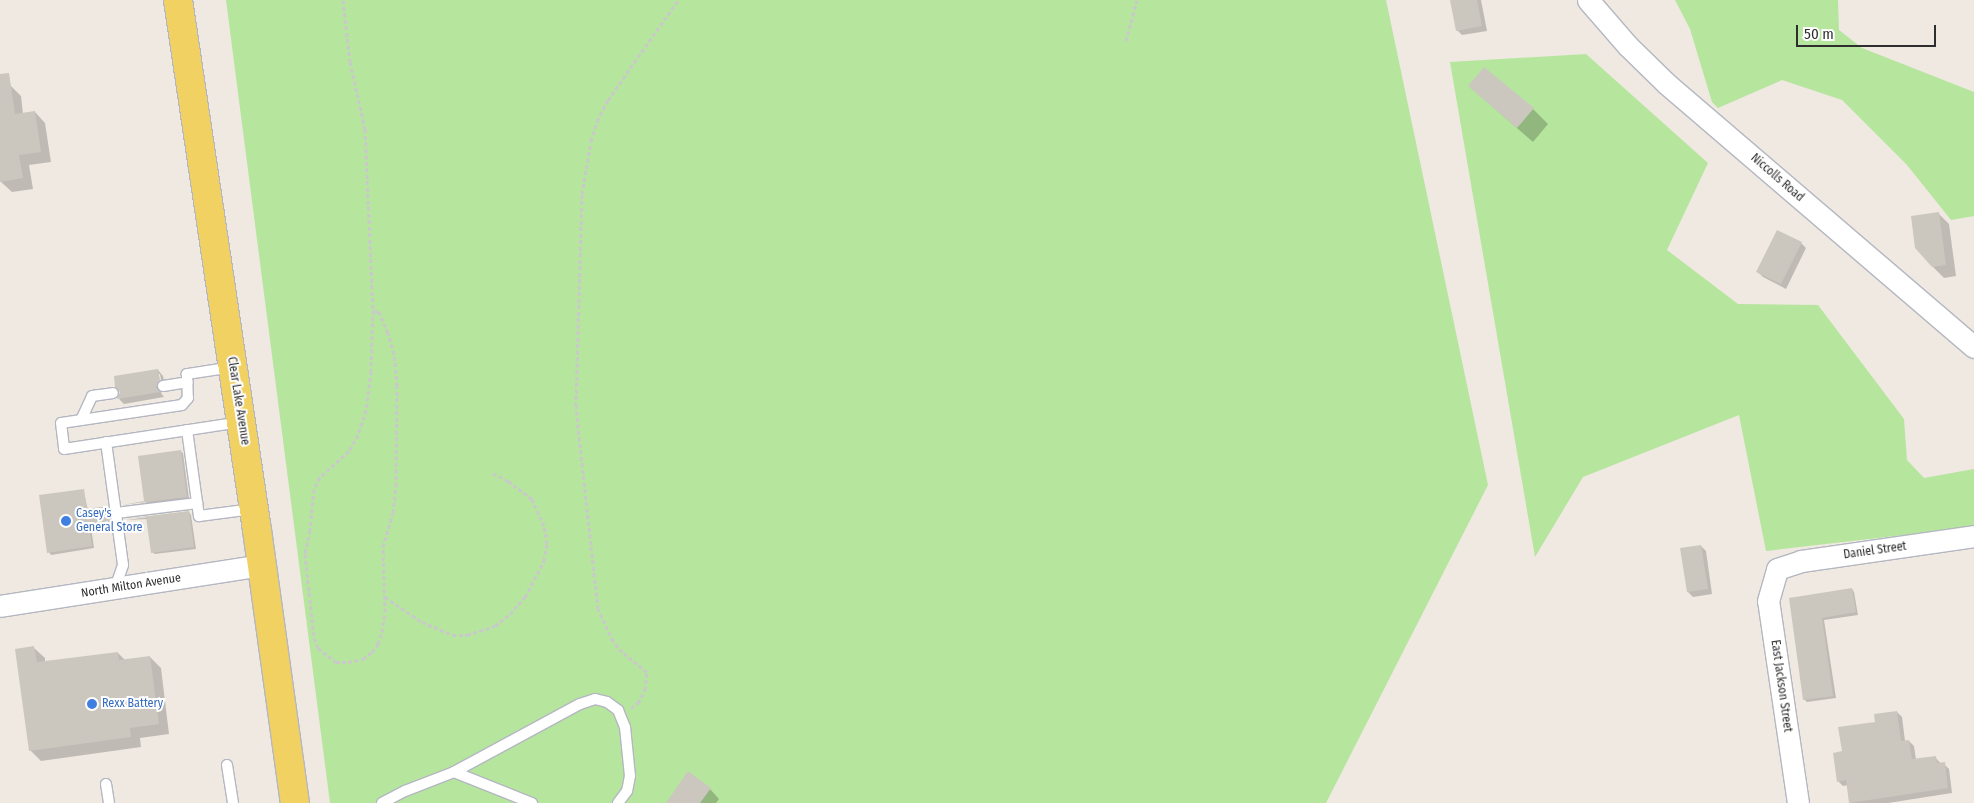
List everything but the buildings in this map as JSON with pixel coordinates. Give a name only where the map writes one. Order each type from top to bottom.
[{"type":"main road","name":"Clear Lake Avenue","points":[[178,0],[254,509],[295,803]]},
{"type":"street","name":"Niccolls Road","points":[[1588,0],[1628,46],[1667,84],[1974,347]]},
{"type":"street","name":"Daniel Street","points":[[1777,569],[1802,561],[1974,536]]},
{"type":"street","name":"North Milton Avenue","points":[[0,606],[262,566]]},
{"type":"street","name":"East Jackson Street","points":[[1777,569],[1768,601],[1798,803]]},
{"type":"lane","points":[[233,367],[187,374],[188,398],[182,405],[61,423],[64,449],[241,422]]},
{"type":"lane","points":[[163,386],[188,382]]},
{"type":"lane","points":[[81,420],[92,396],[113,393]]},
{"type":"lane","points":[[187,430],[199,516],[254,509]]},
{"type":"lane","points":[[106,442],[123,565],[115,588]]},
{"type":"lane","points":[[116,513],[197,503]]},
{"type":"lane","points":[[382,803],[405,791],[454,772],[580,704],[595,700],[607,702],[618,710],[625,727],[630,776],[627,790],[618,803]]},
{"type":"lane","points":[[227,765],[232,803]]},
{"type":"lane","points":[[454,772],[532,803]]},
{"type":"lane","points":[[106,784],[110,803]]},
{"type":"path","points":[[343,0],[350,62],[365,128],[373,310],[371,372],[366,410],[358,435],[349,451],[320,477],[314,488],[310,530],[304,554],[314,638],[318,648],[336,662],[356,660],[372,652],[382,632],[385,597],[383,547],[392,513],[396,486],[396,386],[394,354],[388,333],[379,312],[373,310]]},
{"type":"path","points":[[620,716],[638,703],[645,690],[646,672],[622,652],[613,641],[598,609],[595,594],[576,406],[582,194],[590,140],[597,121],[608,100],[678,0]]},
{"type":"path","points":[[1126,41],[1137,0]]},
{"type":"path","points":[[385,597],[422,622],[452,635],[466,635],[495,626],[510,614],[525,597],[544,561],[547,544],[544,526],[532,499],[508,480],[493,473]]},
{"type":"green space","points":[[226,0],[1386,0],[1488,485],[1326,803],[330,803]]},
{"type":"green space","points":[[1675,0],[1838,0],[1839,30],[1862,48],[1974,92],[1974,216],[1951,220],[1907,165],[1842,100],[1782,80],[1718,108],[1712,102],[1690,29]]},
{"type":"green space","points":[[1586,54],[1708,163],[1667,250],[1738,304],[1818,305],[1904,419],[1907,460],[1924,478],[1974,469],[1974,527],[1766,551],[1739,415],[1583,477],[1535,557],[1450,62]]},
{"type":"place","name":"Casey's General Store","points":[[66,521]]},
{"type":"place","name":"Rexx Battery","points":[[92,704]]}]
